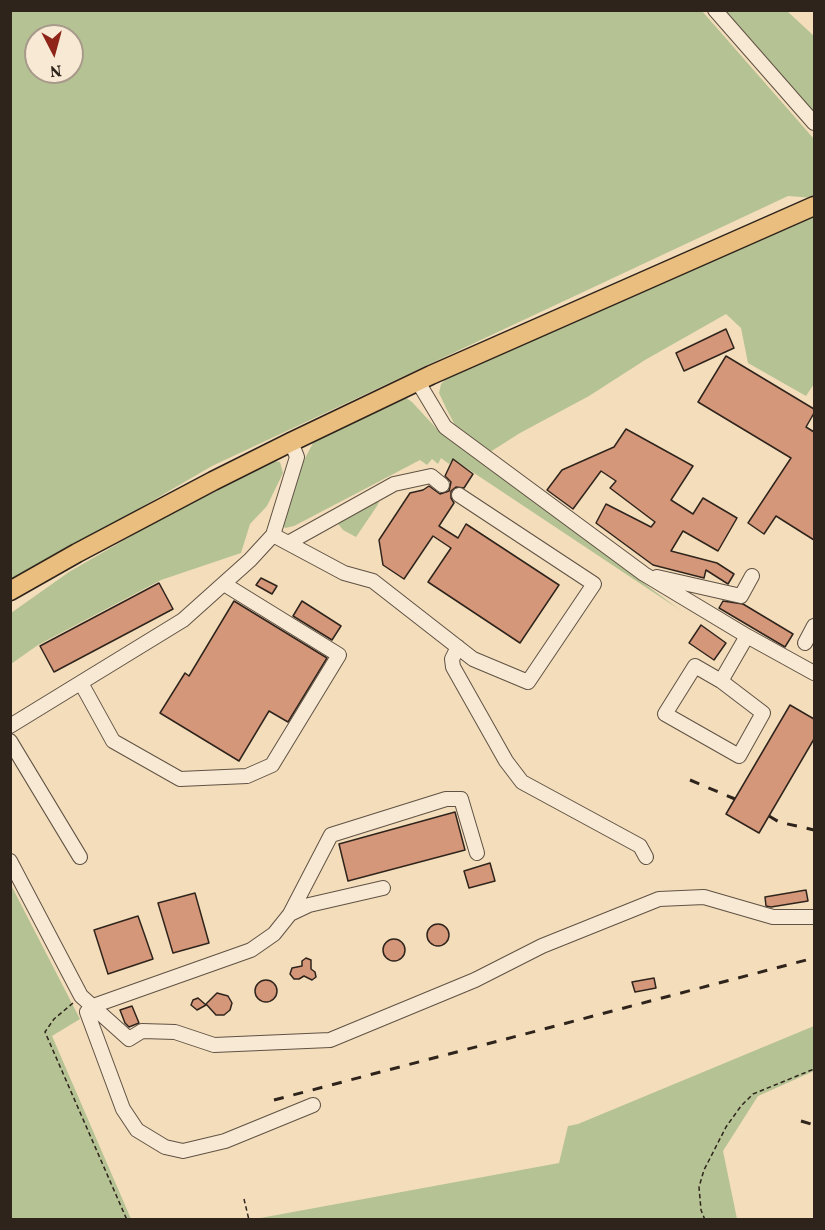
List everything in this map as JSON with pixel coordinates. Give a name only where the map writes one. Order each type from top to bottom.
[{"type":"main road","points":[[10,591],[182,497],[291,442],[418,382],[814,206]]},
{"type":"street","points":[[715,10],[814,123]]},
{"type":"street","points":[[418,382],[445,427],[644,574],[814,673]]},
{"type":"street","points":[[10,726],[183,620],[250,560],[273,535],[297,457],[291,442]]},
{"type":"street","points":[[288,543],[394,484],[431,476],[442,484]]},
{"type":"street","points":[[273,535],[344,573],[373,582],[473,659],[528,682],[594,584],[459,495]]},
{"type":"street","points":[[644,574],[741,596],[752,576]]},
{"type":"street","points":[[81,683],[113,741],[180,779],[247,776],[272,765],[339,654],[224,584]]},
{"type":"street","points":[[805,643],[814,626]]},
{"type":"street","points":[[721,681],[747,636]]},
{"type":"street","points":[[458,647],[452,658],[453,667],[506,761],[522,782],[640,846],[646,857]]},
{"type":"street","points":[[695,666],[721,681],[763,713],[739,756],[665,714],[695,666]]},
{"type":"street","points":[[10,741],[80,857]]},
{"type":"street","points":[[313,1105],[225,1142],[183,1151],[165,1147],[138,1130],[123,1109],[87,1012],[93,1006],[251,950],[274,934],[290,914],[331,835],[446,799],[461,799],[477,853]]},
{"type":"street","points":[[10,861],[81,996],[129,1039],[142,1031],[175,1032],[214,1045],[330,1040],[475,980],[542,946],[659,899],[704,897],[773,917],[814,917]]},
{"type":"street","points":[[290,914],[309,905],[383,888]]},
{"type":"path","points":[[81,996],[54,1019],[45,1032],[127,1220]]},
{"type":"path","points":[[705,1220],[701,1210],[699,1187],[704,1170],[726,1127],[741,1106],[753,1094],[814,1069]]},
{"type":"path","points":[[244,1199],[249,1220]]},
{"type":"green space","points":[[11,11],[702,11],[814,139],[814,198],[788,196],[212,466],[11,583]]},
{"type":"green space","points":[[723,11],[787,11],[814,36],[814,116]]},
{"type":"green space","points":[[814,217],[814,384],[806,396],[748,363],[741,328],[726,314],[490,452],[455,425],[439,393],[441,384],[450,375]]},
{"type":"green space","points":[[405,397],[436,428],[461,448],[680,610],[453,459],[449,464],[441,458],[438,464],[432,459],[427,465],[420,460],[294,526],[285,528],[280,522],[281,504],[313,443],[320,437]]},
{"type":"green space","points":[[273,461],[280,462],[283,473],[267,506],[250,524],[241,553],[161,580],[38,645],[11,664],[11,613],[69,572],[164,517]]},
{"type":"green space","points":[[377,498],[379,502],[377,506],[356,537],[343,530],[335,520]]},
{"type":"green space","points":[[11,885],[80,1019],[52,1036],[131,1219],[11,1219]]},
{"type":"green space","points":[[814,1026],[814,1071],[758,1096],[723,1151],[737,1219],[255,1219],[559,1163],[568,1126],[578,1124]]},
{"type":"building","points":[[726,329],[734,348],[684,371],[676,353]]},
{"type":"building","points":[[726,356],[814,409],[806,427],[814,432],[814,540],[776,516],[764,534],[748,523],[791,458],[698,402]]},
{"type":"building","points":[[626,429],[693,466],[671,500],[693,514],[703,498],[737,518],[718,551],[683,531],[671,551],[717,563],[734,574],[728,584],[706,570],[704,578],[653,565],[596,523],[606,504],[651,527],[655,522],[610,488],[616,481],[601,471],[573,509],[547,490],[562,470],[614,447]]},
{"type":"building","points":[[453,459],[473,474],[464,488],[456,487],[451,491],[454,503],[439,526],[458,538],[466,524],[559,585],[520,643],[428,582],[451,548],[433,536],[404,579],[383,565],[379,540],[410,493],[429,486],[440,494],[449,491],[451,482],[445,476]]},
{"type":"building","points":[[261,578],[277,586],[272,594],[256,585]]},
{"type":"building","points":[[159,583],[173,609],[54,672],[40,646]]},
{"type":"building","points":[[234,601],[327,658],[288,722],[269,711],[239,761],[160,713],[185,673],[189,676]]},
{"type":"building","points":[[302,601],[341,626],[332,640],[293,616]]},
{"type":"building","points":[[723,601],[743,604],[793,634],[785,647],[719,608]]},
{"type":"building","points":[[701,625],[726,643],[714,660],[689,643]]},
{"type":"building","points":[[790,705],[814,719],[814,739],[759,833],[726,814]]},
{"type":"building","points":[[455,812],[465,850],[348,881],[339,844]]},
{"type":"building","points":[[490,863],[495,881],[469,888],[464,871]]},
{"type":"building","points":[[806,890],[808,901],[766,906],[765,897]]},
{"type":"building","points":[[195,893],[209,943],[173,953],[158,903]]},
{"type":"building","points":[[138,916],[153,959],[108,974],[94,930]]},
{"type":"building","points":[[438,924],[446,927],[449,935],[446,943],[438,946],[430,943],[427,935],[430,927]]},
{"type":"building","points":[[394,939],[402,942],[405,950],[402,958],[394,961],[386,958],[383,950],[386,942]]},
{"type":"building","points":[[306,958],[311,960],[311,969],[315,972],[316,977],[312,980],[304,976],[294,979],[290,974],[292,968],[302,966],[302,961]]},
{"type":"building","points":[[654,978],[656,988],[635,992],[632,982]]},
{"type":"building","points":[[266,980],[274,983],[277,991],[274,999],[266,1002],[258,999],[255,991],[258,983]]},
{"type":"building","points":[[217,993],[228,996],[232,1003],[230,1010],[224,1015],[216,1015],[206,1004]]},
{"type":"building","points":[[198,998],[206,1005],[197,1010],[191,1005],[193,1000]]},
{"type":"building","points":[[132,1006],[139,1023],[129,1027],[120,1010]]},
{"type":"railway","points":[[690,780],[735,799]]},
{"type":"railway","points":[[769,816],[779,822],[814,830]]},
{"type":"railway","points":[[274,1100],[814,958]]},
{"type":"railway","points":[[801,1121],[814,1125]]}]
